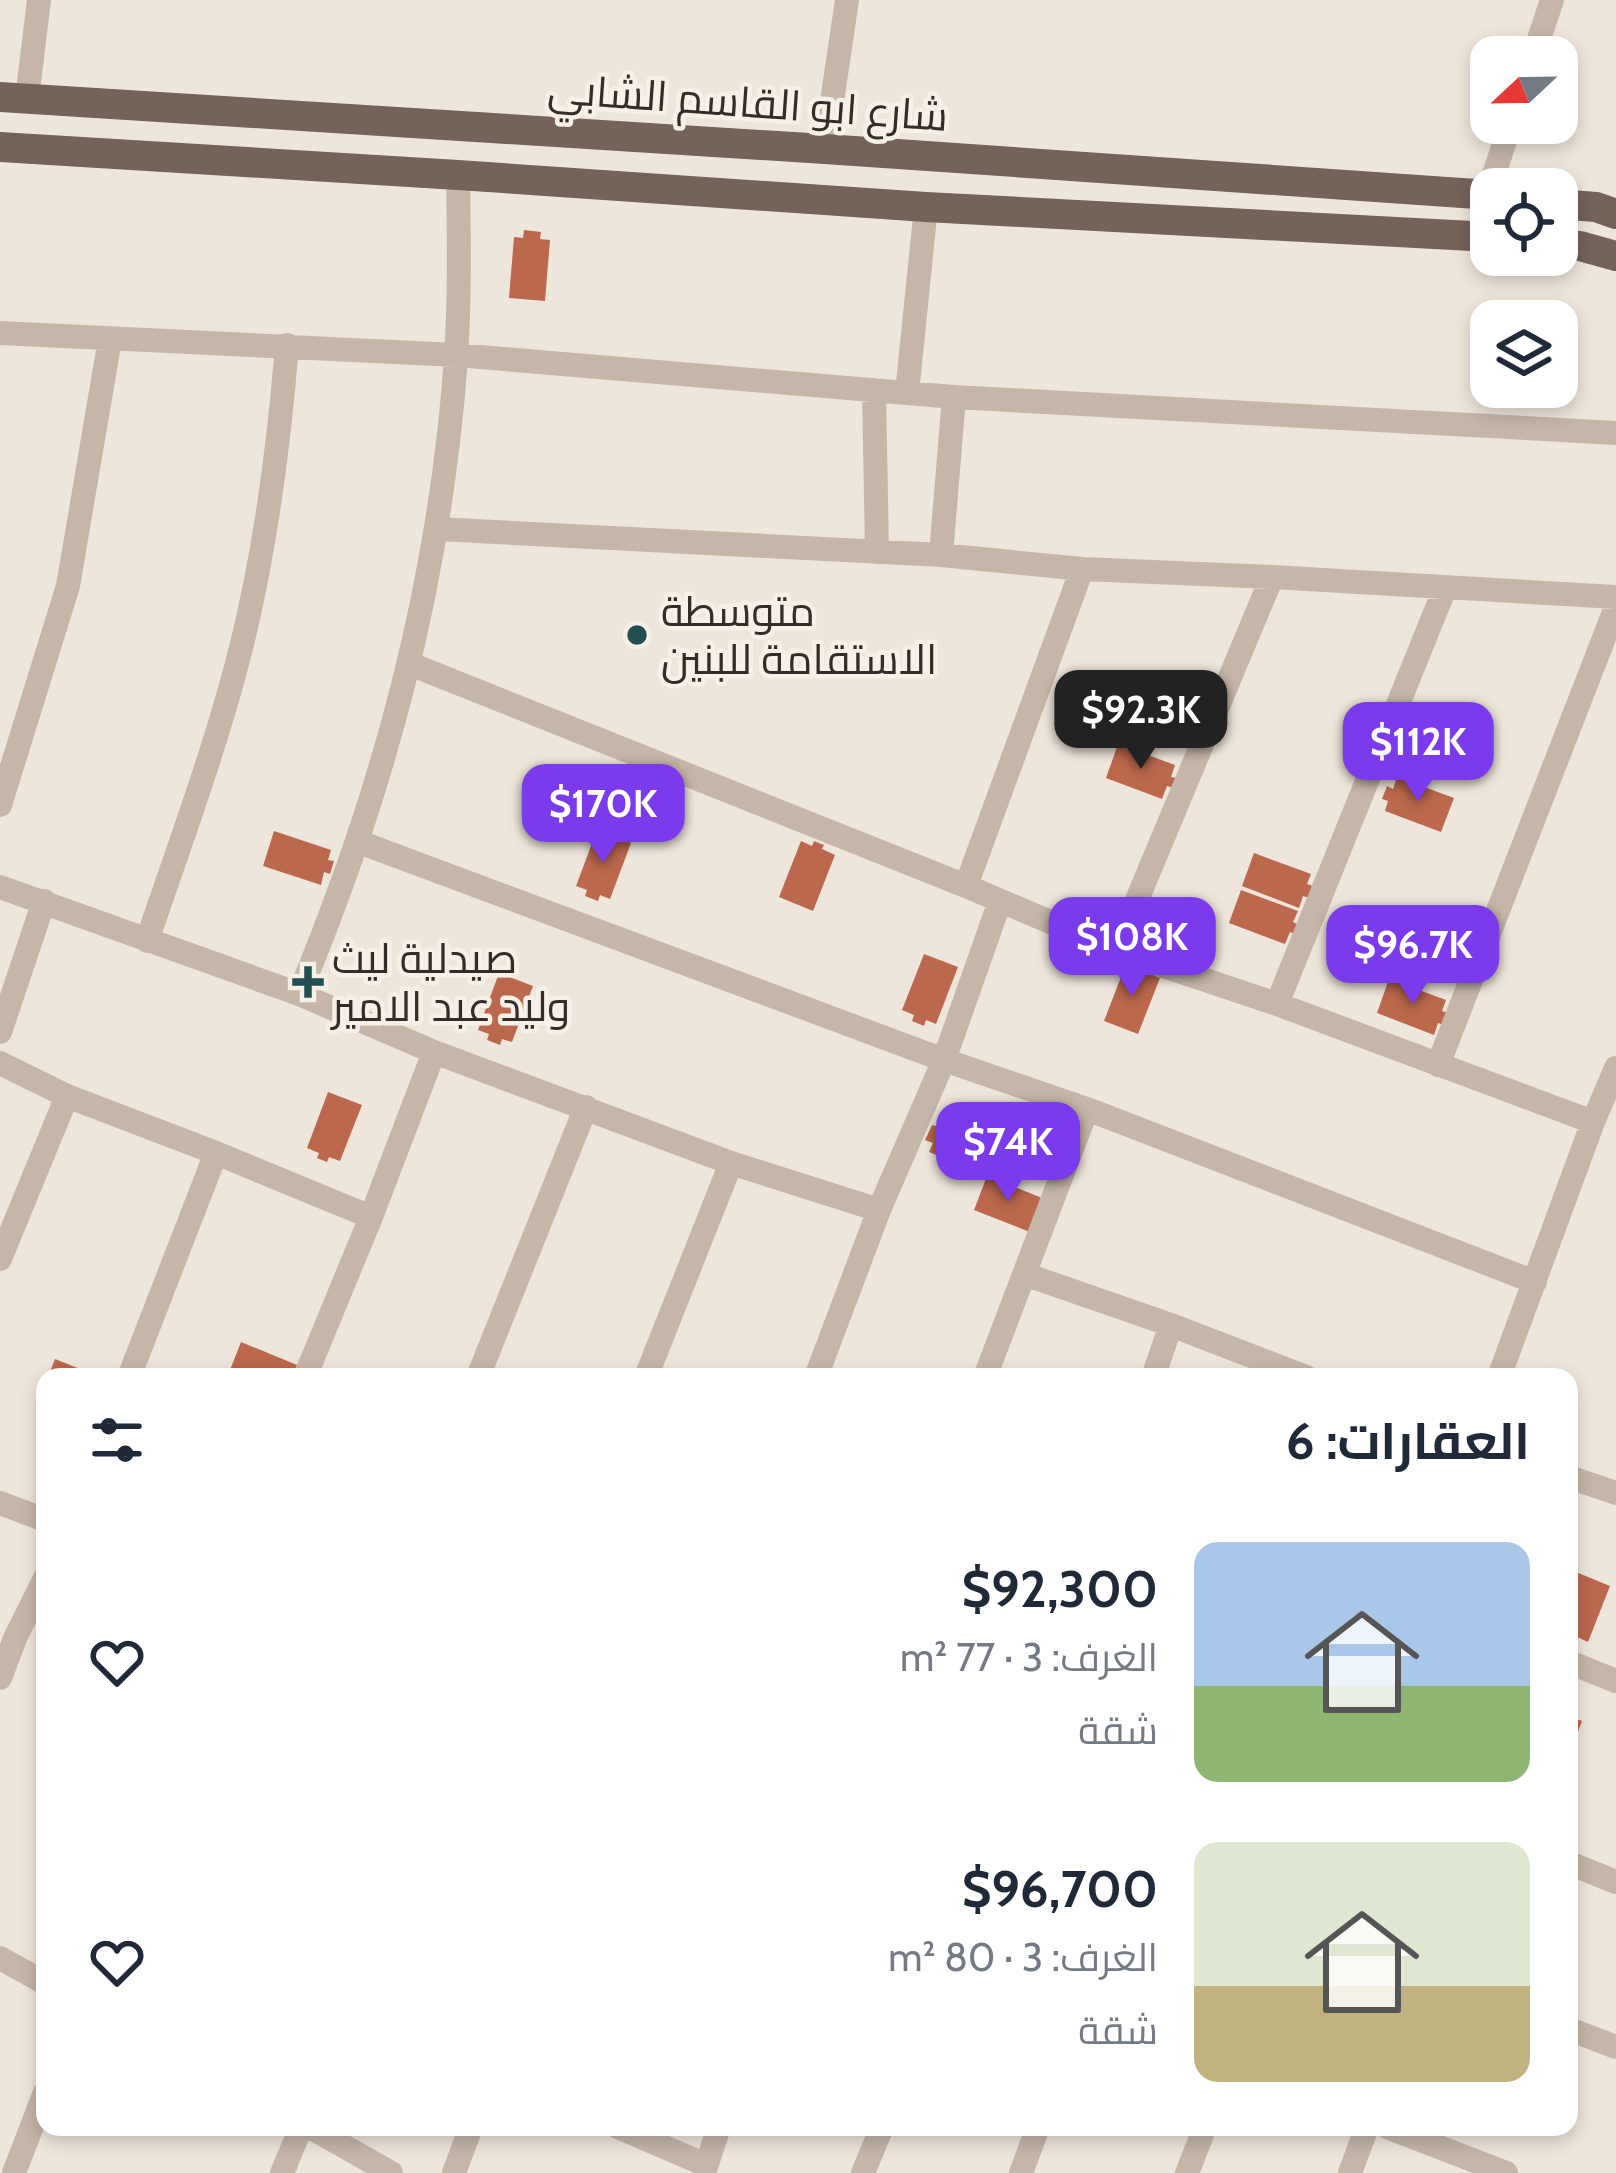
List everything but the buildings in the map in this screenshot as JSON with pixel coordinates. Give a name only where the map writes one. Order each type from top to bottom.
[{"type":"main road","name":"شارع ابو القاسم الشابي","points":[[14,98],[1470,194]]},
{"type":"main road","points":[[710,192],[712,142]]},
{"type":"main road","points":[[0,148],[926,207],[1470,236]]},
{"type":"main road","points":[[1578,206],[1616,214]]},
{"type":"main road","points":[[1578,246],[1616,256]]},
{"type":"street","points":[[14,98],[39,0]]},
{"type":"street","points":[[825,149],[847,0]]},
{"type":"street","points":[[1540,36],[1552,0]]},
{"type":"street","points":[[299,994],[359,842],[410,664],[437,529],[456,355],[458,175]]},
{"type":"street","points":[[908,393],[926,207]]},
{"type":"street","points":[[0,333],[456,355],[954,397],[1616,433]]},
{"type":"street","points":[[0,805],[68,586],[110,339]]},
{"type":"street","points":[[147,941],[242,646],[271,497],[287,345]]},
{"type":"street","points":[[874,390],[878,552]]},
{"type":"street","points":[[941,555],[954,397]]},
{"type":"street","points":[[437,529],[1616,597]]},
{"type":"street","points":[[966,886],[1082,569]]},
{"type":"street","points":[[1116,950],[1272,577]]},
{"type":"street","points":[[1277,1004],[1445,588]]},
{"type":"street","points":[[1438,1065],[1616,607]]},
{"type":"street","points":[[410,664],[1116,950],[1277,1004],[1593,1122]]},
{"type":"street","points":[[359,842],[1087,1109],[1535,1282]]},
{"type":"street","points":[[0,887],[299,994],[434,1052],[730,1162],[879,1210]]},
{"type":"street","points":[[819,1368],[879,1210],[944,1060],[1000,901]]},
{"type":"street","points":[[0,1032],[44,902]]},
{"type":"street","points":[[309,1368],[434,1052]]},
{"type":"street","points":[[0,1063],[68,1096],[371,1217]]},
{"type":"street","points":[[1502,1368],[1616,1068]]},
{"type":"street","points":[[0,1259],[68,1096]]},
{"type":"street","points":[[482,1368],[586,1107]]},
{"type":"street","points":[[988,1368],[1087,1109]]},
{"type":"street","points":[[132,1368],[216,1153]]},
{"type":"street","points":[[650,1368],[730,1162]]},
{"type":"street","points":[[1024,1274],[1283,1368]]},
{"type":"street","points":[[1156,1368],[1171,1325]]},
{"type":"street","points":[[1578,1480],[1616,1493]]},
{"type":"street","points":[[0,1503],[36,1517]]},
{"type":"street","points":[[0,1678],[8,1633],[36,1592]]},
{"type":"street","points":[[1578,1666],[1616,1681]]},
{"type":"street","points":[[1578,1867],[1616,1882]]},
{"type":"street","points":[[0,1958],[36,1973]]},
{"type":"street","points":[[1578,2032],[1616,2047]]},
{"type":"street","points":[[6,2172],[36,2110]]},
{"type":"street","points":[[282,2173],[301,2136]]},
{"type":"street","points":[[323,2136],[391,2173]]},
{"type":"street","points":[[454,2173],[467,2136]]},
{"type":"street","points":[[637,2136],[705,2169],[716,2136]]},
{"type":"street","points":[[863,2173],[878,2136]]},
{"type":"street","points":[[1021,2173],[1035,2136]]},
{"type":"street","points":[[1187,2173],[1201,2136]]},
{"type":"street","points":[[1350,2173],[1364,2136]]},
{"type":"street","points":[[1410,2136],[1506,2173]]},
{"type":"place","name":"متوسطة الاستقامة للبنين","points":[[637,635]]},
{"type":"place","name":"صيدلية ليث وليد عبد الامير","points":[[308,982]]}]
